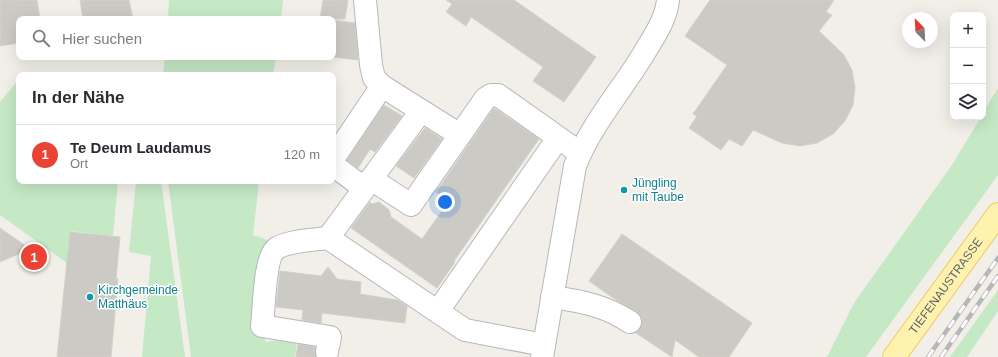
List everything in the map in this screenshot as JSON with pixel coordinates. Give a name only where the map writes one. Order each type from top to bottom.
[{"type":"main road","name":"TIEFENAUSTRASSE","points":[[894,357],[998,214]]},
{"type":"street","points":[[366,0],[371,65],[374,78],[382,86],[460,135]]},
{"type":"street","points":[[327,352],[330,337],[262,326],[269,262],[273,251],[283,245],[328,238],[465,330],[543,351],[570,184],[580,152],[654,36],[664,17],[668,0]]},
{"type":"street","points":[[336,155],[382,86]]},
{"type":"street","points":[[336,166],[368,184],[411,205],[485,99],[495,95],[580,152]]},
{"type":"street","points":[[328,238],[421,111]]},
{"type":"street","points":[[438,311],[558,138]]},
{"type":"street","points":[[552,297],[581,301],[606,308],[630,322]]},
{"type":"green space","points":[[169,0],[283,0],[281,16],[168,16]]},
{"type":"green space","points":[[165,60],[276,60],[274,72],[163,72]]},
{"type":"green space","points":[[16,83],[16,184],[118,184],[113,236],[70,231],[67,263],[0,215],[0,102]]},
{"type":"green space","points":[[998,88],[998,175],[866,357],[827,357],[854,303],[952,165],[979,120],[986,120],[986,108]]},
{"type":"green space","points":[[136,184],[161,184],[185,357],[142,357],[151,256],[129,252]]},
{"type":"green space","points":[[168,184],[259,184],[253,235],[267,240],[258,267],[256,316],[266,342],[283,339],[297,340],[295,357],[191,357]]},
{"type":"green space","points":[[998,290],[998,311],[967,357],[950,357]]},
{"type":"building","points":[[0,0],[37,0],[40,16],[16,16],[16,43],[0,46]]},
{"type":"building","points":[[80,0],[129,0],[132,16],[83,16]]},
{"type":"building","points":[[323,0],[348,0],[345,19],[336,19],[336,16],[320,16]]},
{"type":"building","points":[[446,0],[514,0],[596,57],[564,102],[533,81],[543,67],[471,17],[466,26],[446,12],[452,4]]},
{"type":"building","points":[[710,0],[834,0],[826,12],[832,15],[819,31],[844,55],[852,70],[855,88],[853,105],[845,121],[833,134],[817,143],[800,146],[782,143],[753,130],[742,146],[729,139],[721,150],[689,128],[697,116],[693,114],[727,65],[685,36]]},
{"type":"building","points":[[336,20],[355,23],[358,60],[336,57]]},
{"type":"building","points":[[384,105],[402,116],[375,152],[370,149],[358,168],[347,160]]},
{"type":"building","points":[[494,108],[539,139],[454,261],[455,262],[437,288],[351,228],[370,202],[372,204],[379,202],[389,210],[391,217],[422,239],[449,201],[436,192]]},
{"type":"building","points":[[425,128],[442,139],[414,178],[396,166]]},
{"type":"building","points":[[0,228],[30,249],[0,262]]},
{"type":"building","name":"Kirchgemeinde Matthäus","points":[[70,232],[120,237],[111,357],[57,357]]},
{"type":"building","points":[[622,234],[752,323],[729,357],[699,357],[675,340],[672,357],[636,333],[640,329],[642,323],[641,316],[637,312],[616,300],[589,281]]},
{"type":"building","points":[[328,267],[337,279],[361,282],[360,294],[397,300],[407,306],[405,323],[322,313],[321,323],[302,320],[303,310],[276,307],[280,271],[321,276]]},
{"type":"building","points":[[298,344],[315,347],[316,357],[296,357]]},
{"type":"railway","points":[[928,357],[998,258]]},
{"type":"railway","points":[[941,357],[998,276]]},
{"type":"place","name":"Jüngling mit Taube","points":[[624,190]]},
{"type":"place","name":"Te Deum Laudamus","points":[[34,257]]},
{"type":"place","name":"Kirchgemeinde Matthäus","points":[[90,297]]}]
